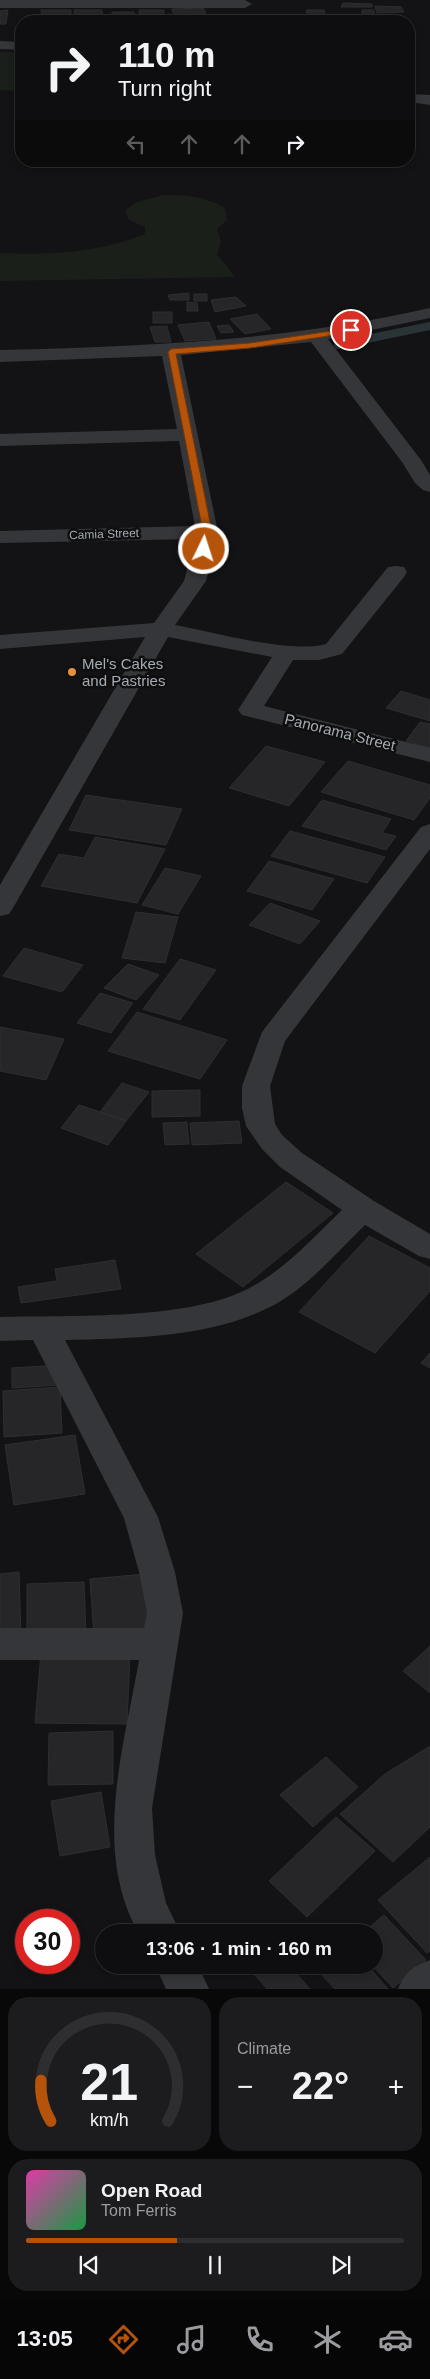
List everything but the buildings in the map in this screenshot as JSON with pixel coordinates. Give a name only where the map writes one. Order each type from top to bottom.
[{"type":"street","points":[[0,4],[246,4]]},
{"type":"street","points":[[0,46],[15,46]]},
{"type":"street","points":[[415,99],[430,100]]},
{"type":"street","points":[[0,356],[171,352],[250,346],[317,337],[386,324],[430,313]]},
{"type":"street","points":[[317,337],[410,460],[422,479],[430,486]]},
{"type":"street","points":[[0,908],[161,629],[194,581],[208,532],[190,435],[171,352]]},
{"type":"street","points":[[0,440],[190,435]]},
{"type":"street","name":"Camia Street","points":[[0,537],[208,532]]},
{"type":"street","points":[[0,642],[161,629],[286,653],[319,653],[334,649],[396,572]]},
{"type":"street","name":"Panorama Street","points":[[286,653],[250,710],[430,755]]},
{"type":"street","points":[[430,832],[272,1039],[256,1086],[257,1108],[261,1126],[272,1142],[290,1160],[363,1209],[430,1248]]},
{"type":"street","points":[[0,1329],[172,1320],[229,1311],[262,1296],[287,1278],[363,1209]]},
{"type":"street","points":[[42,1327],[141,1517],[165,1613],[161,1644],[148,1707],[133,1808],[135,1855],[147,1909],[155,1924]]},
{"type":"street","points":[[0,1644],[161,1644]]},
{"type":"street","points":[[180,1974],[188,1989]]},
{"type":"street","points":[[420,1989],[430,1980]]},
{"type":"shaded area","points":[[0,52],[15,52],[15,91],[0,90]]},
{"type":"shaded area","points":[[163,195],[195,197],[225,208],[227,220],[217,229],[221,241],[217,254],[235,277],[0,281],[0,253],[38,254],[92,249],[145,234],[145,227],[129,220],[125,210],[137,202]]},
{"type":"waterway","points":[[338,345],[430,326]]},
{"type":"place","name":"Mel's Cakes and Pastries","points":[[72,672]]},
{"type":"route","points":[[204,549],[208,532],[190,435],[171,352],[250,346],[317,337],[351,330]]}]
